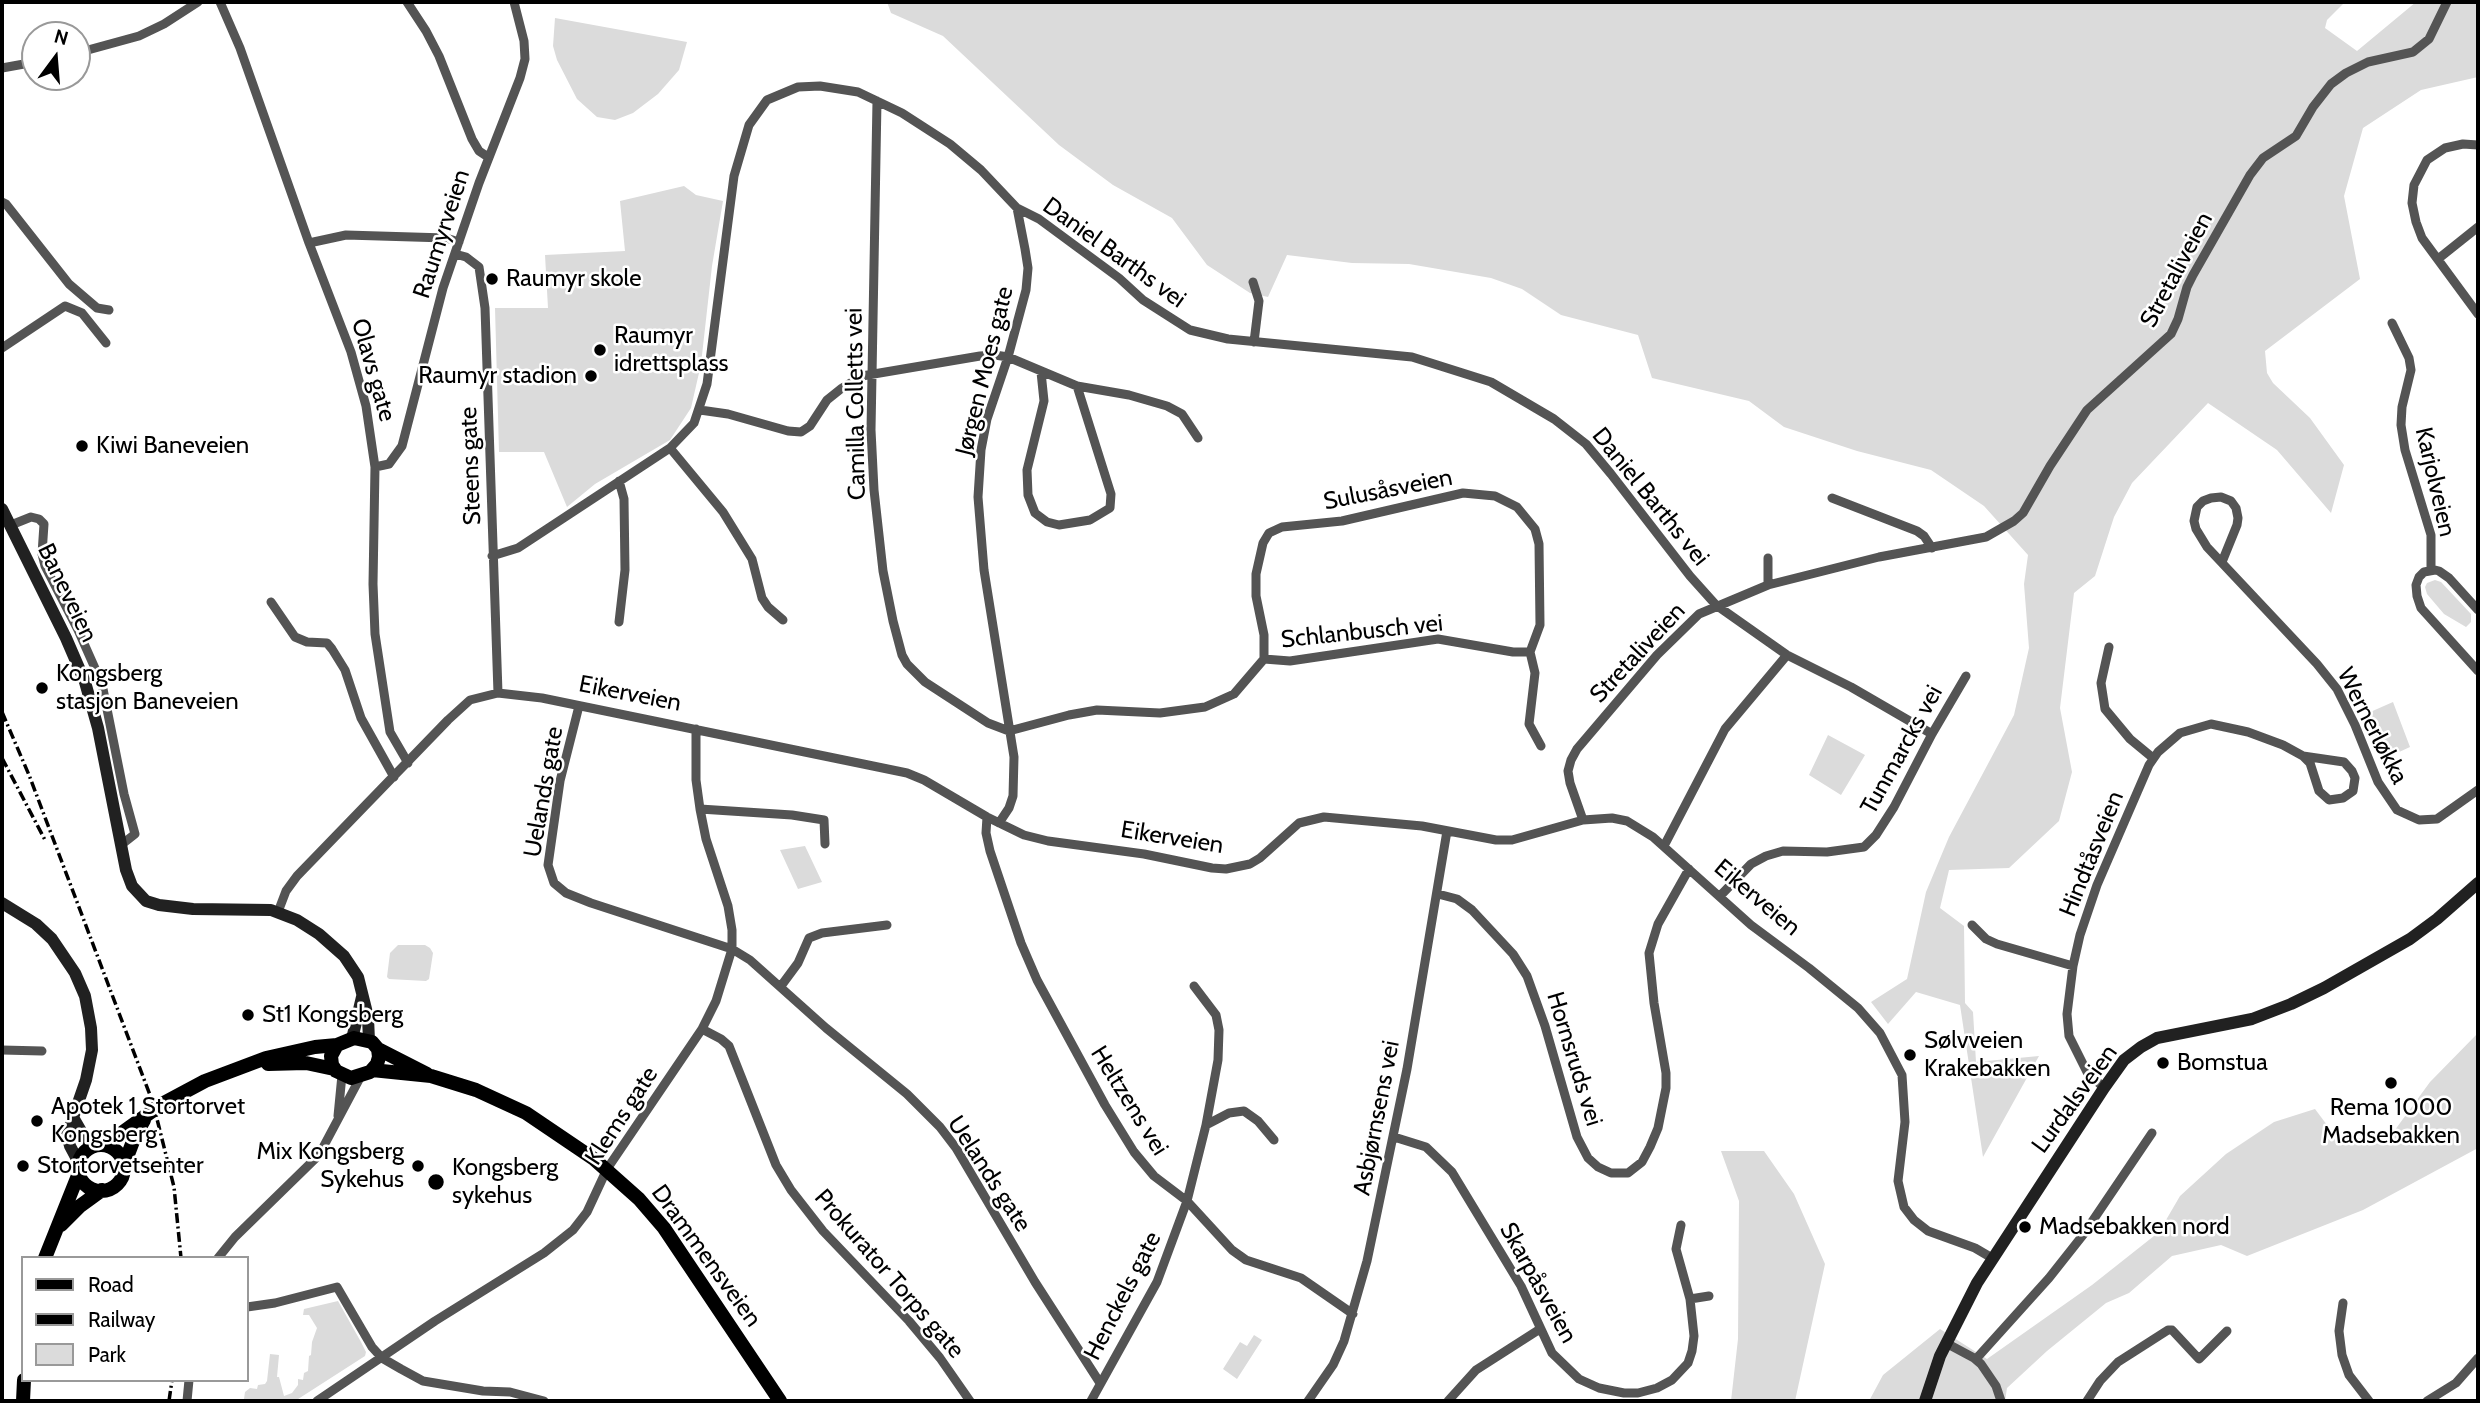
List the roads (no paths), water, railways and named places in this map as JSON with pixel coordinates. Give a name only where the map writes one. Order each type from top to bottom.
[{"type":"main road","name":"Baneveien","points":[[2,509],[70,645],[85,682],[98,728],[128,878],[141,896],[152,903],[181,908],[256,908],[278,912]]},
{"type":"main road","name":"Lurdalsveien","points":[[1925,1401],[1946,1343],[1992,1258],[2124,1060],[2151,1041],[2252,1018],[2324,988],[2410,939],[2478,883]]},
{"type":"main road","points":[[2,903],[36,924],[52,939],[75,973],[85,996],[92,1050],[86,1080],[67,1135],[69,1146],[88,1186],[102,1190]]},
{"type":"main road","points":[[249,1065],[306,1063],[351,1078],[367,1073],[379,1060],[354,970],[337,948],[308,927],[278,912]]},
{"type":"main road","points":[[352,1039],[363,996]]},
{"type":"main road","points":[[46,1256],[83,1154],[147,1116],[173,1097],[266,1058],[337,1045],[352,1039],[373,1045]]},
{"type":"main road","points":[[337,1045],[331,1056],[338,1072]]},
{"type":"main road","name":"Drammensveien","points":[[373,1045],[431,1076],[476,1090],[515,1107],[569,1140],[607,1169],[639,1199],[663,1228],[780,1401]]},
{"type":"main road","name":"Drammensveien","points":[[367,1073],[431,1076]]},
{"type":"main road","points":[[55,1231],[80,1206],[102,1190],[112,1188],[120,1180],[135,1136],[147,1116]]},
{"type":"main road","points":[[74,1119],[86,1138],[120,1154],[124,1165]]},
{"type":"main road","points":[[23,1401],[24,1382]]},
{"type":"street","points":[[91,49],[139,36],[198,2]]},
{"type":"street","name":"Olavs gate","points":[[220,2],[240,48],[351,352],[366,406],[375,467],[375,634],[390,732],[408,763]]},
{"type":"street","points":[[407,2],[439,56],[472,139],[488,157]]},
{"type":"street","name":"Raumyrveien","points":[[375,467],[389,464],[402,446],[443,288],[488,157],[520,78],[525,59],[524,41],[514,2]]},
{"type":"street","name":"Stretaliveien","points":[[1583,820],[1568,771],[1577,749],[1679,631],[1699,614],[1768,585],[1879,557],[1986,537],[2008,526],[2023,513],[2087,410],[2171,334],[2193,275],[2250,175],[2263,158],[2296,135],[2331,84],[2346,73],[2368,62],[2413,51],[2429,39],[2447,2]]},
{"type":"street","points":[[2,68],[21,65]]},
{"type":"street","points":[[492,556],[518,548],[670,448],[685,435],[700,410],[709,372],[734,176],[749,125],[767,100],[799,87],[820,86],[858,92],[923,124],[981,170],[1017,208]]},
{"type":"street","name":"Camilla Colletts vei","points":[[877,101],[871,430],[883,571],[902,655],[914,673],[988,723],[1009,731]]},
{"type":"street","points":[[2478,145],[2463,144],[2445,148],[2435,154],[2420,170],[2414,185],[2412,203],[2422,238],[2478,314]]},
{"type":"street","points":[[2,202],[69,284],[97,308],[109,310]]},
{"type":"street","name":"Daniel Barths vei","points":[[1017,208],[1039,219],[1119,278],[1143,300],[1189,330],[1228,340],[1412,357],[1491,383],[1554,419],[1586,444],[1716,605],[1787,655],[1852,687],[1932,734]]},
{"type":"street","name":"Jørgen Moes gate","points":[[999,822],[1009,808],[1013,796],[1014,757],[984,570],[978,497],[981,450],[987,419],[1008,357],[1026,290],[1028,268],[1017,208]]},
{"type":"street","points":[[2438,259],[2478,227]]},
{"type":"street","points":[[309,243],[346,235],[433,237],[459,242]]},
{"type":"street","name":"Steens gate","points":[[455,254],[473,261],[482,276],[498,693]]},
{"type":"street","points":[[1253,282],[1259,301],[1254,342]]},
{"type":"street","points":[[2,348],[65,306],[82,313],[106,343]]},
{"type":"street","name":"Karjolveien","points":[[2392,323],[2409,358],[2411,370],[2402,407],[2401,425],[2405,450],[2431,535],[2431,570]]},
{"type":"street","points":[[700,410],[801,432],[810,426],[827,400],[862,376],[979,356],[1008,357],[1077,386],[1129,395],[1167,406],[1182,414],[1198,438]]},
{"type":"street","points":[[1041,372],[1044,401],[1027,470],[1028,495],[1035,513],[1047,522],[1059,525],[1090,520],[1110,508],[1111,494],[1077,386]]},
{"type":"street","points":[[670,448],[698,480],[741,538],[752,559],[762,598],[783,620]]},
{"type":"street","points":[[619,481],[624,499],[625,570],[619,622]]},
{"type":"street","name":"Sulusåsveien","points":[[1264,659],[1264,635],[1256,596],[1256,574],[1258,556],[1269,533],[1282,527],[1342,521],[1463,493],[1495,496],[1517,506],[1535,529],[1541,566],[1539,625],[1530,652],[1535,673],[1529,724],[1541,746]]},
{"type":"street","name":"Wernerløkka","points":[[2221,562],[2238,518],[2231,501],[2221,497],[2203,501],[2197,507],[2194,521],[2200,536],[2221,562],[2317,664],[2337,689],[2378,782],[2397,810],[2419,820],[2437,819],[2478,790]]},
{"type":"street","points":[[1832,498],[1917,531],[1932,548]]},
{"type":"street","name":"Baneveien","points":[[11,525],[31,517],[44,524],[42,554],[45,566],[102,684],[124,794],[135,834],[121,845]]},
{"type":"street","points":[[1768,558],[1768,585]]},
{"type":"street","points":[[2478,610],[2449,578],[2435,570],[2424,572],[2416,585],[2421,608],[2478,671]]},
{"type":"street","points":[[271,602],[295,637],[307,642],[327,643],[332,649],[345,670],[361,718],[394,777]]},
{"type":"street","name":"Schlanbusch vei","points":[[1009,731],[1097,710],[1160,713],[1205,708],[1234,694],[1264,659],[1290,661],[1438,639],[1513,652],[1530,652]]},
{"type":"street","points":[[2109,647],[2101,683],[2105,709],[2120,729],[2153,758]]},
{"type":"street","points":[[1664,846],[1725,729],[1787,655]]},
{"type":"street","name":"Tunmarcks vei","points":[[1720,896],[1751,864],[1783,850],[1827,852],[1864,847],[1876,835],[1894,807],[1966,676]]},
{"type":"street","name":"Eikerveien","points":[[278,912],[286,891],[297,876],[470,700],[498,693],[579,706],[907,773],[1024,835],[1226,869],[1250,864],[1299,823],[1324,817],[1361,818],[1512,840],[1583,820],[1612,818],[1627,821],[1642,828],[1751,925],[1810,968],[1858,1008],[1880,1033],[1898,1065],[1905,1090],[1905,1122],[1898,1174],[1899,1195],[1904,1207],[1914,1220],[1928,1231],[1975,1248],[1992,1258]]},
{"type":"street","name":"Uelands gate","points":[[579,706],[560,781],[548,865],[554,883],[566,893],[591,903],[732,949],[750,960],[825,1028],[906,1094],[940,1127],[956,1148],[1035,1282],[1100,1383]]},
{"type":"street","name":"Hindtåsveien","points":[[2104,1088],[2087,1072],[2068,1037],[2067,1014],[2073,966],[2080,936],[2101,875],[2153,758],[2169,740],[2180,733],[2211,724],[2248,732],[2303,756],[2310,763],[2316,784],[2324,797],[2336,801],[2353,791],[2355,783],[2352,771],[2344,762],[2303,756]]},
{"type":"street","name":"Klems gate","points":[[317,1401],[435,1321],[544,1253],[573,1230],[587,1212],[607,1169],[702,1029],[716,1002],[732,949],[732,930],[729,906],[706,839],[700,809],[696,780],[696,729]]},
{"type":"street","points":[[700,809],[792,815],[824,820],[825,844]]},
{"type":"street","name":"Heltzens vei","points":[[987,817],[986,833],[1021,943],[1050,1007],[1134,1152],[1154,1176],[1187,1201],[1232,1250],[1246,1259],[1301,1278],[1353,1314]]},
{"type":"street","name":"Asbjørnsens vei","points":[[1308,1401],[1333,1365],[1353,1314],[1394,1137],[1447,831]]},
{"type":"street","name":"Hornsruds vei","points":[[1438,894],[1457,899],[1472,910],[1513,954],[1527,976],[1545,1026],[1577,1138],[1588,1158],[1598,1167],[1611,1174],[1628,1173],[1642,1162],[1650,1147],[1658,1128],[1666,1088],[1649,953],[1658,924],[1689,869]]},
{"type":"street","points":[[781,986],[798,963],[809,938],[822,933],[887,925]]},
{"type":"street","points":[[1972,925],[1986,939],[1997,944],[2073,966]]},
{"type":"street","name":"Henckels gate","points":[[1091,1401],[1157,1282],[1187,1201],[1206,1125],[1218,1059],[1219,1030],[1216,1015],[1194,986]]},
{"type":"street","name":"Prokurator Torps gate","points":[[702,1029],[729,1046],[776,1165],[791,1190],[823,1231],[909,1321],[940,1358],[970,1401]]},
{"type":"street","points":[[2,1051],[42,1051]]},
{"type":"street","points":[[338,1072],[338,1119]]},
{"type":"street","points":[[220,1256],[235,1237],[319,1154],[367,1073]]},
{"type":"street","points":[[1206,1125],[1229,1113],[1244,1111],[1258,1121],[1274,1140]]},
{"type":"street","points":[[1976,1359],[2074,1246],[2152,1133]]},
{"type":"street","name":"Skarpåsveien","points":[[1394,1137],[1426,1147],[1452,1172],[1521,1286],[1552,1353],[1579,1379],[1599,1388],[1623,1392],[1657,1388],[1672,1380],[1688,1363],[1694,1336],[1690,1299],[1676,1249],[1681,1224]]},
{"type":"street","points":[[248,1307],[275,1303],[337,1287],[372,1347],[382,1359],[423,1381],[483,1391],[510,1392],[544,1401]]},
{"type":"street","points":[[1690,1299],[1709,1296]]},
{"type":"street","points":[[2343,1303],[2339,1331],[2342,1355],[2349,1375],[2369,1401]]},
{"type":"street","points":[[1448,1401],[1476,1370],[1540,1329]]},
{"type":"street","points":[[2087,1401],[2100,1381],[2118,1362],[2168,1330],[2172,1330],[2199,1359],[2227,1331]]},
{"type":"street","points":[[1946,1343],[1976,1359],[1990,1376],[2001,1401]]},
{"type":"street","points":[[2427,1401],[2456,1383],[2478,1358]]},
{"type":"street","points":[[187,1401],[189,1382]]},
{"type":"railway","points":[[2,712],[29,775],[153,1103],[174,1187],[181,1256]]},
{"type":"railway","points":[[2,758],[45,840]]},
{"type":"railway","points":[[169,1401],[172,1382]]},
{"type":"place","name":"Raumyr skole","points":[[492,279]]},
{"type":"place","name":"Raumyr idrettsplass","points":[[600,350]]},
{"type":"place","name":"Raumyr stadion","points":[[591,376]]},
{"type":"place","name":"Kiwi Baneveien","points":[[82,446]]},
{"type":"place","name":"Kongsberg stasjon Baneveien","points":[[42,688]]},
{"type":"place","name":"St1 Kongsberg","points":[[248,1015]]},
{"type":"place","name":"Sølvveien Krakebakken","points":[[1910,1055]]},
{"type":"place","name":"Bomstua","points":[[2163,1063]]},
{"type":"place","name":"Rema 1000 Madsebakken","points":[[2391,1083]]},
{"type":"place","name":"Apotek 1 Stortorvet Kongsberg","points":[[37,1121]]},
{"type":"place","name":"Stortorvetsenter","points":[[23,1166]]},
{"type":"place","name":"Mix Kongsberg Sykehus","points":[[418,1166]]},
{"type":"place","name":"Kongsberg sykehus","points":[[436,1182]]},
{"type":"place","name":"Madsebakken nord","points":[[2025,1227]]}]
